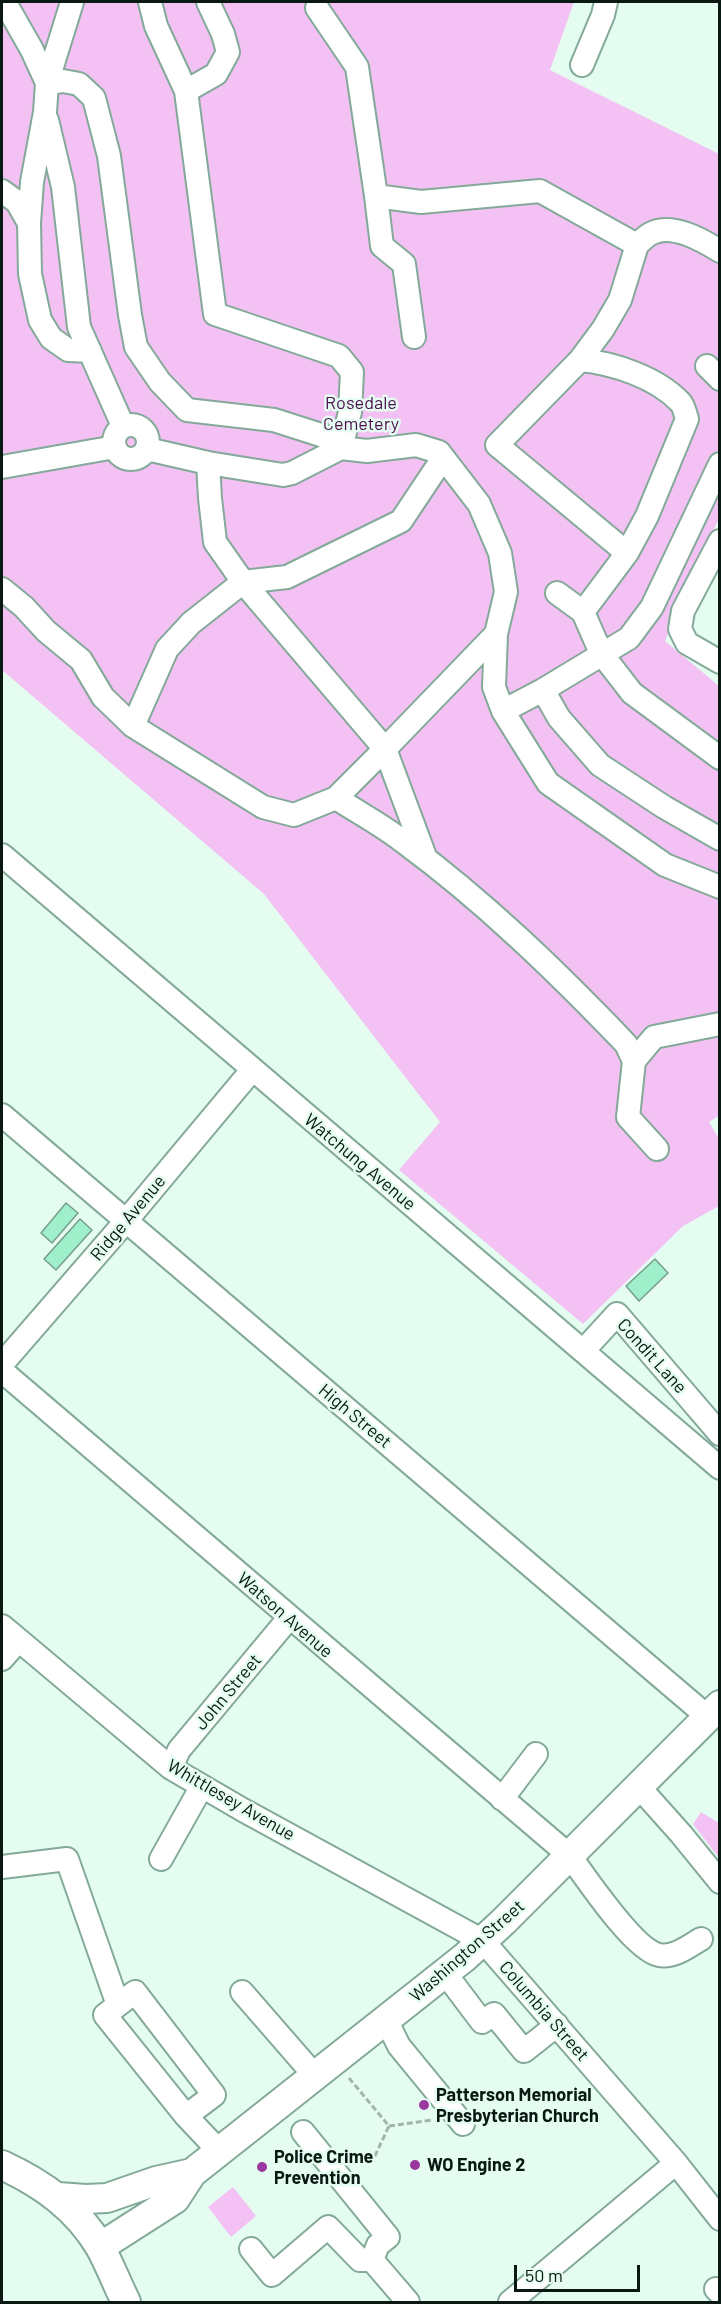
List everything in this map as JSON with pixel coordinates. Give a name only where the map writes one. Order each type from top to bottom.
[{"type":"main road","name":"Washington Street","points":[[100,2247],[175,2199],[192,2173],[483,1941],[714,1711]]},
{"type":"main road","points":[[6,2164],[58,2196],[70,2208],[100,2247],[126,2302]]},
{"type":"main road","name":"Washington Street","points":[[58,2196],[86,2199],[107,2198],[156,2181],[192,2173]]},
{"type":"street","points":[[2,2],[8,6],[47,83]]},
{"type":"street","points":[[72,2],[47,83],[29,223],[30,274],[40,320],[51,339],[68,350],[90,351]]},
{"type":"street","points":[[45,112],[63,187],[79,327],[90,351],[119,437],[122,456],[128,459],[139,457],[147,449],[208,463],[283,475],[292,473],[341,448],[350,412],[352,372],[339,356],[215,314],[186,91],[156,26],[150,2]]},
{"type":"street","points":[[186,91],[216,74],[228,52],[223,34],[208,2]]},
{"type":"street","points":[[582,65],[603,15],[606,2]]},
{"type":"street","points":[[317,8],[357,67],[382,246],[404,264],[414,337]]},
{"type":"street","points":[[47,83],[63,81],[79,84],[94,98],[109,156],[136,346],[159,382],[187,410],[274,420],[324,436],[341,448],[367,450],[416,445],[439,452],[479,504],[500,552],[506,592],[496,634],[494,687],[503,711],[548,783],[665,865],[720,888]]},
{"type":"street","points":[[2,185],[34,171]]},
{"type":"street","points":[[2,191],[17,202],[29,223]]},
{"type":"street","points":[[376,196],[421,202],[540,191],[637,245]]},
{"type":"street","points":[[627,553],[497,445],[580,360],[603,329],[620,300],[637,245],[653,232],[673,230],[701,239],[720,251]]},
{"type":"street","points":[[580,360],[596,362],[640,376],[668,392],[682,404],[687,419],[647,516],[627,553],[583,612]]},
{"type":"street","points":[[2,467],[119,437]]},
{"type":"street","points":[[133,726],[167,650],[191,623],[243,582],[287,577],[401,520],[443,458]]},
{"type":"street","points":[[208,463],[215,542],[243,582],[385,749],[426,859]]},
{"type":"street","points":[[503,711],[543,690],[628,638],[652,607],[720,464]]},
{"type":"street","points":[[720,541],[683,611],[680,629],[687,644],[720,662]]},
{"type":"street","points":[[2,589],[24,607],[46,631],[81,660],[103,697],[133,726],[263,807],[294,814],[336,798],[496,634]]},
{"type":"street","points":[[557,593],[583,612],[601,653],[632,693],[720,758]]},
{"type":"street","points":[[543,690],[559,718],[600,765],[664,807],[720,839]]},
{"type":"street","points":[[336,798],[403,841],[467,890],[626,1044],[634,1061],[628,1117],[657,1149]]},
{"type":"street","name":"Watchung Avenue","points":[[2,855],[720,1468]]},
{"type":"street","points":[[634,1061],[654,1037],[720,1024]]},
{"type":"street","name":"Ridge Avenue","points":[[2,1364],[126,1221],[252,1070]]},
{"type":"street","name":"High Street","points":[[2,1115],[714,1711]]},
{"type":"street","name":"Condit Lane","points":[[584,1351],[617,1314],[720,1434]]},
{"type":"street","name":"Watson Avenue","points":[[2,1371],[570,1856],[622,1924],[647,1950],[660,1955],[673,1954],[701,1939]]},
{"type":"street","name":"John Street","points":[[171,1768],[180,1750],[289,1618]]},
{"type":"street","points":[[2,1659],[10,1633]]},
{"type":"street","name":"Whittlesey Avenue","points":[[10,1633],[171,1768],[483,1941]]},
{"type":"street","points":[[502,1799],[536,1754]]},
{"type":"street","points":[[161,1859],[202,1786]]},
{"type":"street","points":[[639,1787],[720,1882]]},
{"type":"street","points":[[2,1867],[67,1859],[118,2005]]},
{"type":"street","name":"Columbia Street","points":[[483,1941],[676,2163],[720,2219]]},
{"type":"street","points":[[445,1973],[482,2022],[494,2014],[524,2051],[556,2025]]},
{"type":"street","points":[[186,2116],[214,2094],[135,1992],[105,2015],[186,2116],[219,2151]]},
{"type":"street","points":[[242,1992],[315,2076]]},
{"type":"street","points":[[386,2020],[399,2046],[463,2124]]},
{"type":"street","points":[[303,2132],[388,2237],[378,2245],[372,2260]]},
{"type":"street","points":[[510,2302],[676,2163]]},
{"type":"street","points":[[251,2249],[272,2275],[328,2227],[360,2260],[372,2260],[408,2302]]},
{"type":"path","points":[[347,2075],[389,2126]]},
{"type":"path","points":[[389,2126],[432,2120]]},
{"type":"path","points":[[373,2160],[389,2126]]},
{"type":"green space","name":"Rosedale Cemetery","points":[[2,2],[574,2],[550,70],[719,154],[719,518],[665,641],[719,686],[720,1115],[709,1122],[719,1139],[719,1206],[683,1226],[583,1324],[399,1170],[440,1122],[264,894],[2,670]]},
{"type":"green space","points":[[701,1812],[719,1823],[719,1858],[693,1824]]},
{"type":"green space","points":[[233,2187],[256,2216],[231,2237],[208,2207]]},
{"type":"building","points":[[66,1203],[78,1213],[52,1243],[41,1233]]},
{"type":"building","points":[[80,1219],[92,1230],[56,1270],[44,1259]]},
{"type":"building","points":[[655,1259],[668,1273],[639,1301],[626,1286]]},
{"type":"place","name":"Patterson Memorial Presbyterian Church","points":[[424,2105]]},
{"type":"place","name":"WO Engine 2","points":[[415,2165]]},
{"type":"place","name":"Police Crime Prevention","points":[[262,2167]]}]
